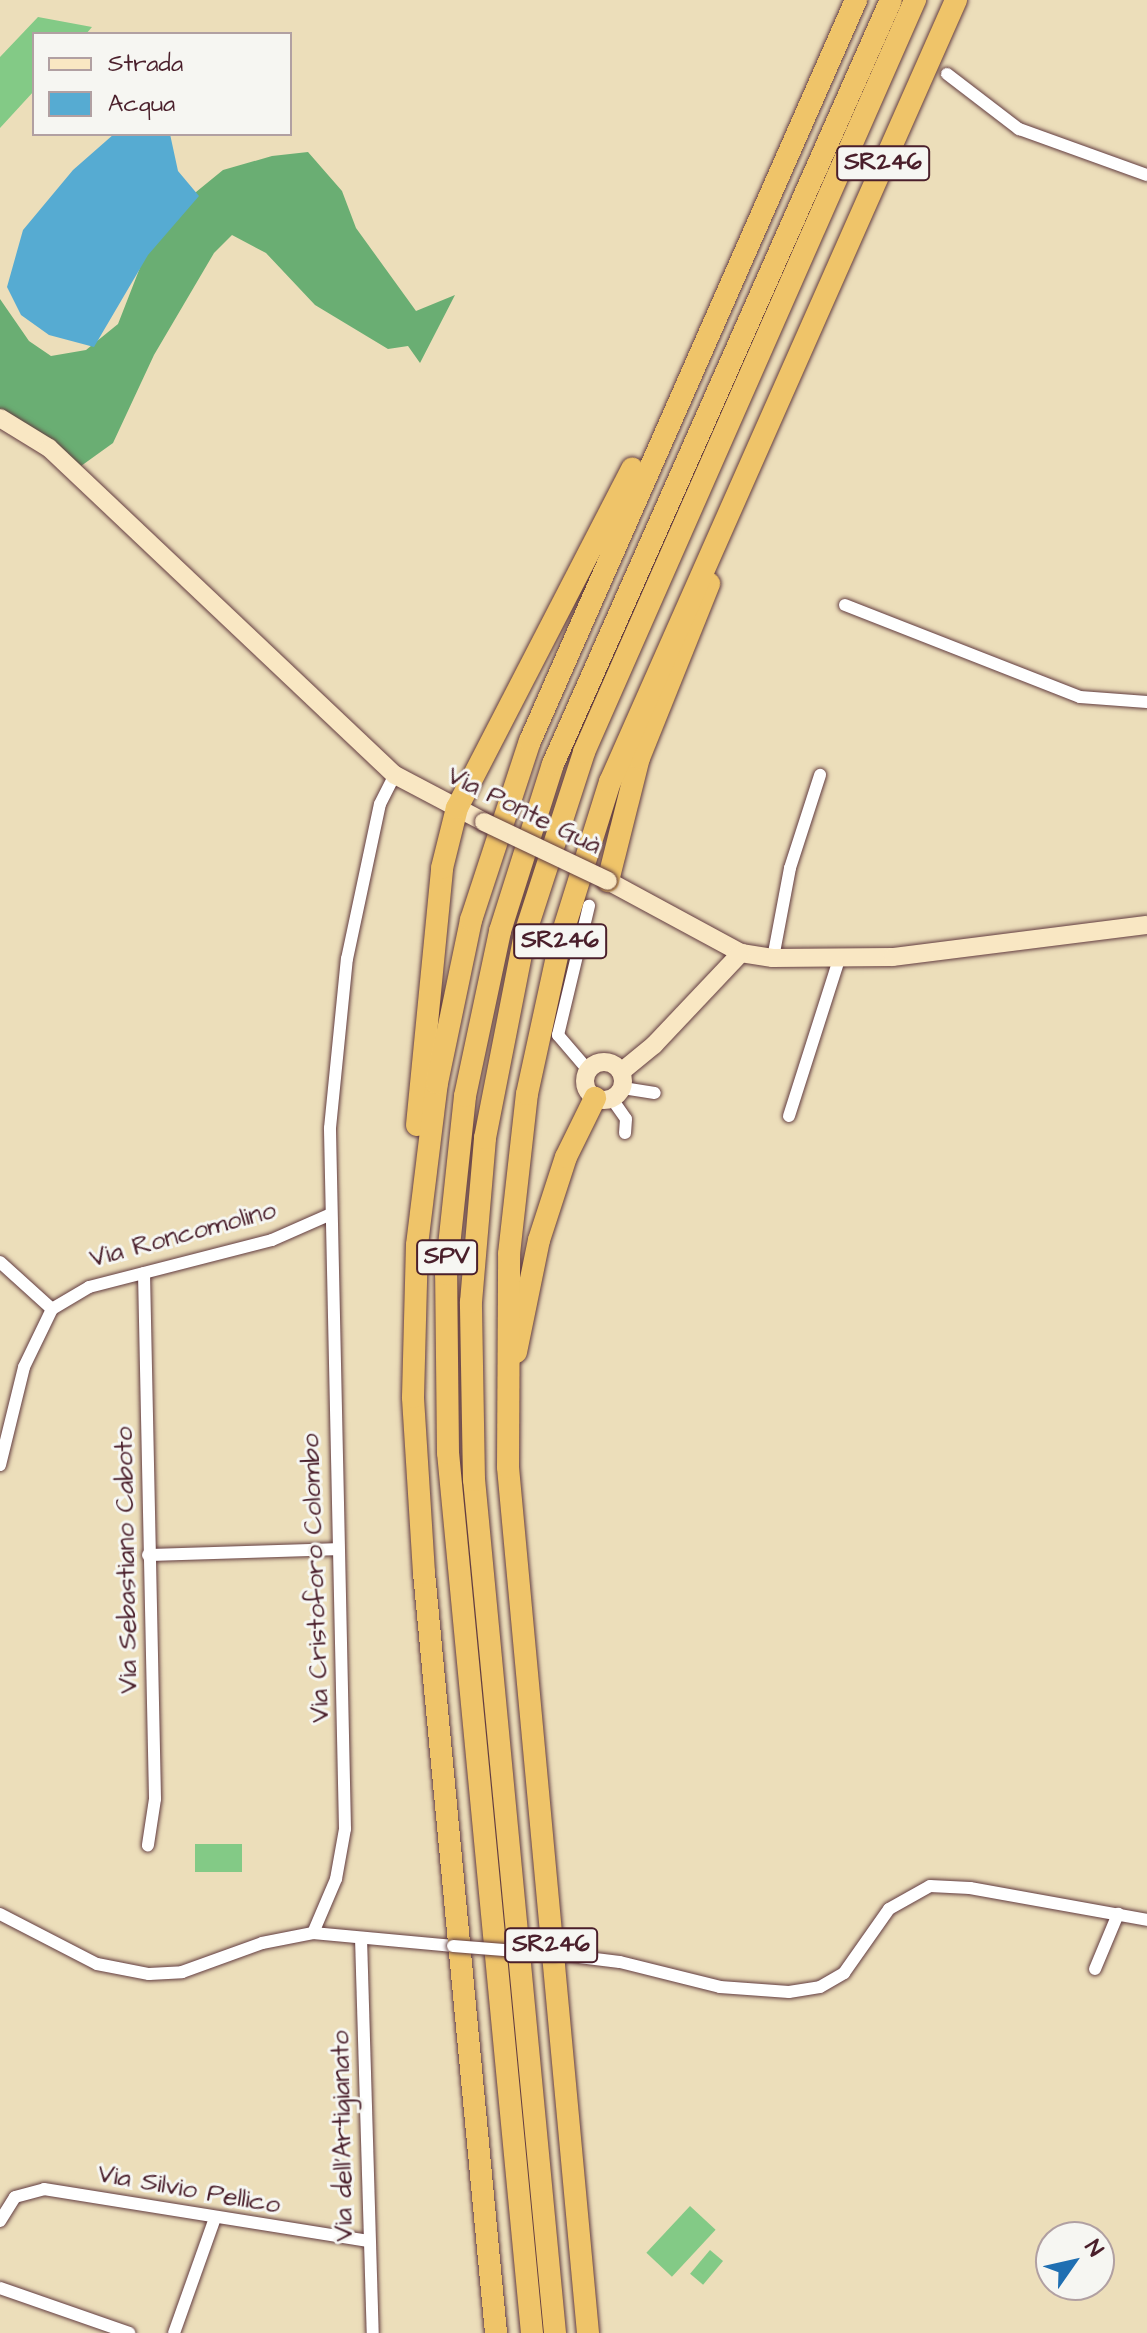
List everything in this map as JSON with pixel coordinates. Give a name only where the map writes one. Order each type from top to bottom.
[{"type":"highway","points":[[413,1397],[417,1245],[426,1154],[471,920],[535,728],[710,325],[856,0]]},
{"type":"highway","name":"SPV","points":[[532,2333],[447,1438],[446,1274],[465,1096],[496,945],[553,764],[891,0]]},
{"type":"highway","name":"SPV","points":[[555,2333],[473,1469],[471,1302],[487,1124],[525,934],[584,752],[915,0]]},
{"type":"highway","name":"SR246","points":[[588,2333],[514,1557],[505,1401],[509,1254],[543,1012],[610,782],[956,0]]},
{"type":"highway","points":[[496,2333],[424,1573],[406,1261],[431,966],[442,868],[457,808],[710,325]]},
{"type":"highway","points":[[608,881],[639,758],[763,454],[793,366]]},
{"type":"highway","points":[[514,1557],[516,1349],[539,1240],[566,1157],[613,1089]]},
{"type":"street","points":[[947,74],[1019,129],[1147,175]]},
{"type":"street","name":"Via Ponte Guà","points":[[0,418],[49,448],[395,775],[484,822],[608,881],[741,953],[773,958],[839,959],[1147,925]]},
{"type":"street","points":[[845,605],[1080,697],[1147,702]]},
{"type":"street","name":"Via Cristoforo Colombo","points":[[313,1933],[336,1879],[345,1829],[336,1549],[330,1128],[347,959],[380,804],[395,775]]},
{"type":"street","points":[[773,958],[790,868],[820,775]]},
{"type":"street","points":[[589,906],[558,1035],[588,1070],[586,1089],[655,1093]]},
{"type":"street","points":[[613,1089],[741,953]]},
{"type":"street","points":[[789,1116],[839,959]]},
{"type":"street","points":[[588,1070],[605,1062],[626,1119],[625,1133]]},
{"type":"street","name":"Via Roncomolino","points":[[52,1309],[89,1287],[272,1240],[329,1215]]},
{"type":"street","points":[[0,1262],[52,1309],[24,1367],[0,1465]]},
{"type":"street","name":"Via Sebastiano Caboto","points":[[144,1273],[155,1799],[148,1845]]},
{"type":"street","points":[[148,1555],[336,1549]]},
{"type":"street","points":[[0,1914],[97,1964],[149,1974],[182,1972],[262,1943],[313,1933],[620,1962],[720,1987],[789,1992],[820,1987],[844,1973],[889,1909],[930,1886],[970,1888],[1147,1920]]},
{"type":"street","points":[[1095,1969],[1118,1914]]},
{"type":"street","name":"Via dell'Artigianato","points":[[361,1938],[367,2241],[373,2333]]},
{"type":"street","name":"Via Silvio Pellico","points":[[0,2221],[7,2205],[20,2194],[44,2189],[367,2241]]},
{"type":"street","points":[[174,2333],[215,2218]]},
{"type":"street","points":[[0,2288],[129,2333]]},
{"type":"green space","points":[[38,17],[92,27],[88,32],[32,32],[32,93],[0,128],[0,57]]},
{"type":"green space","points":[[308,152],[342,191],[356,228],[416,311],[455,295],[420,363],[408,346],[388,349],[315,305],[266,253],[232,235],[214,253],[154,355],[113,443],[81,466],[0,413],[0,299],[29,341],[51,356],[86,350],[118,324],[150,242],[185,201],[223,170],[272,156]]},
{"type":"green space","points":[[195,1844],[242,1844],[242,1872],[195,1872]]},
{"type":"green space","points":[[690,2206],[716,2230],[672,2277],[646,2253]]},
{"type":"green space","points":[[710,2250],[723,2261],[703,2285],[690,2274]]},
{"type":"water","points":[[112,136],[170,136],[178,171],[199,196],[148,255],[94,347],[49,335],[21,315],[7,287],[23,230],[73,170]]}]
